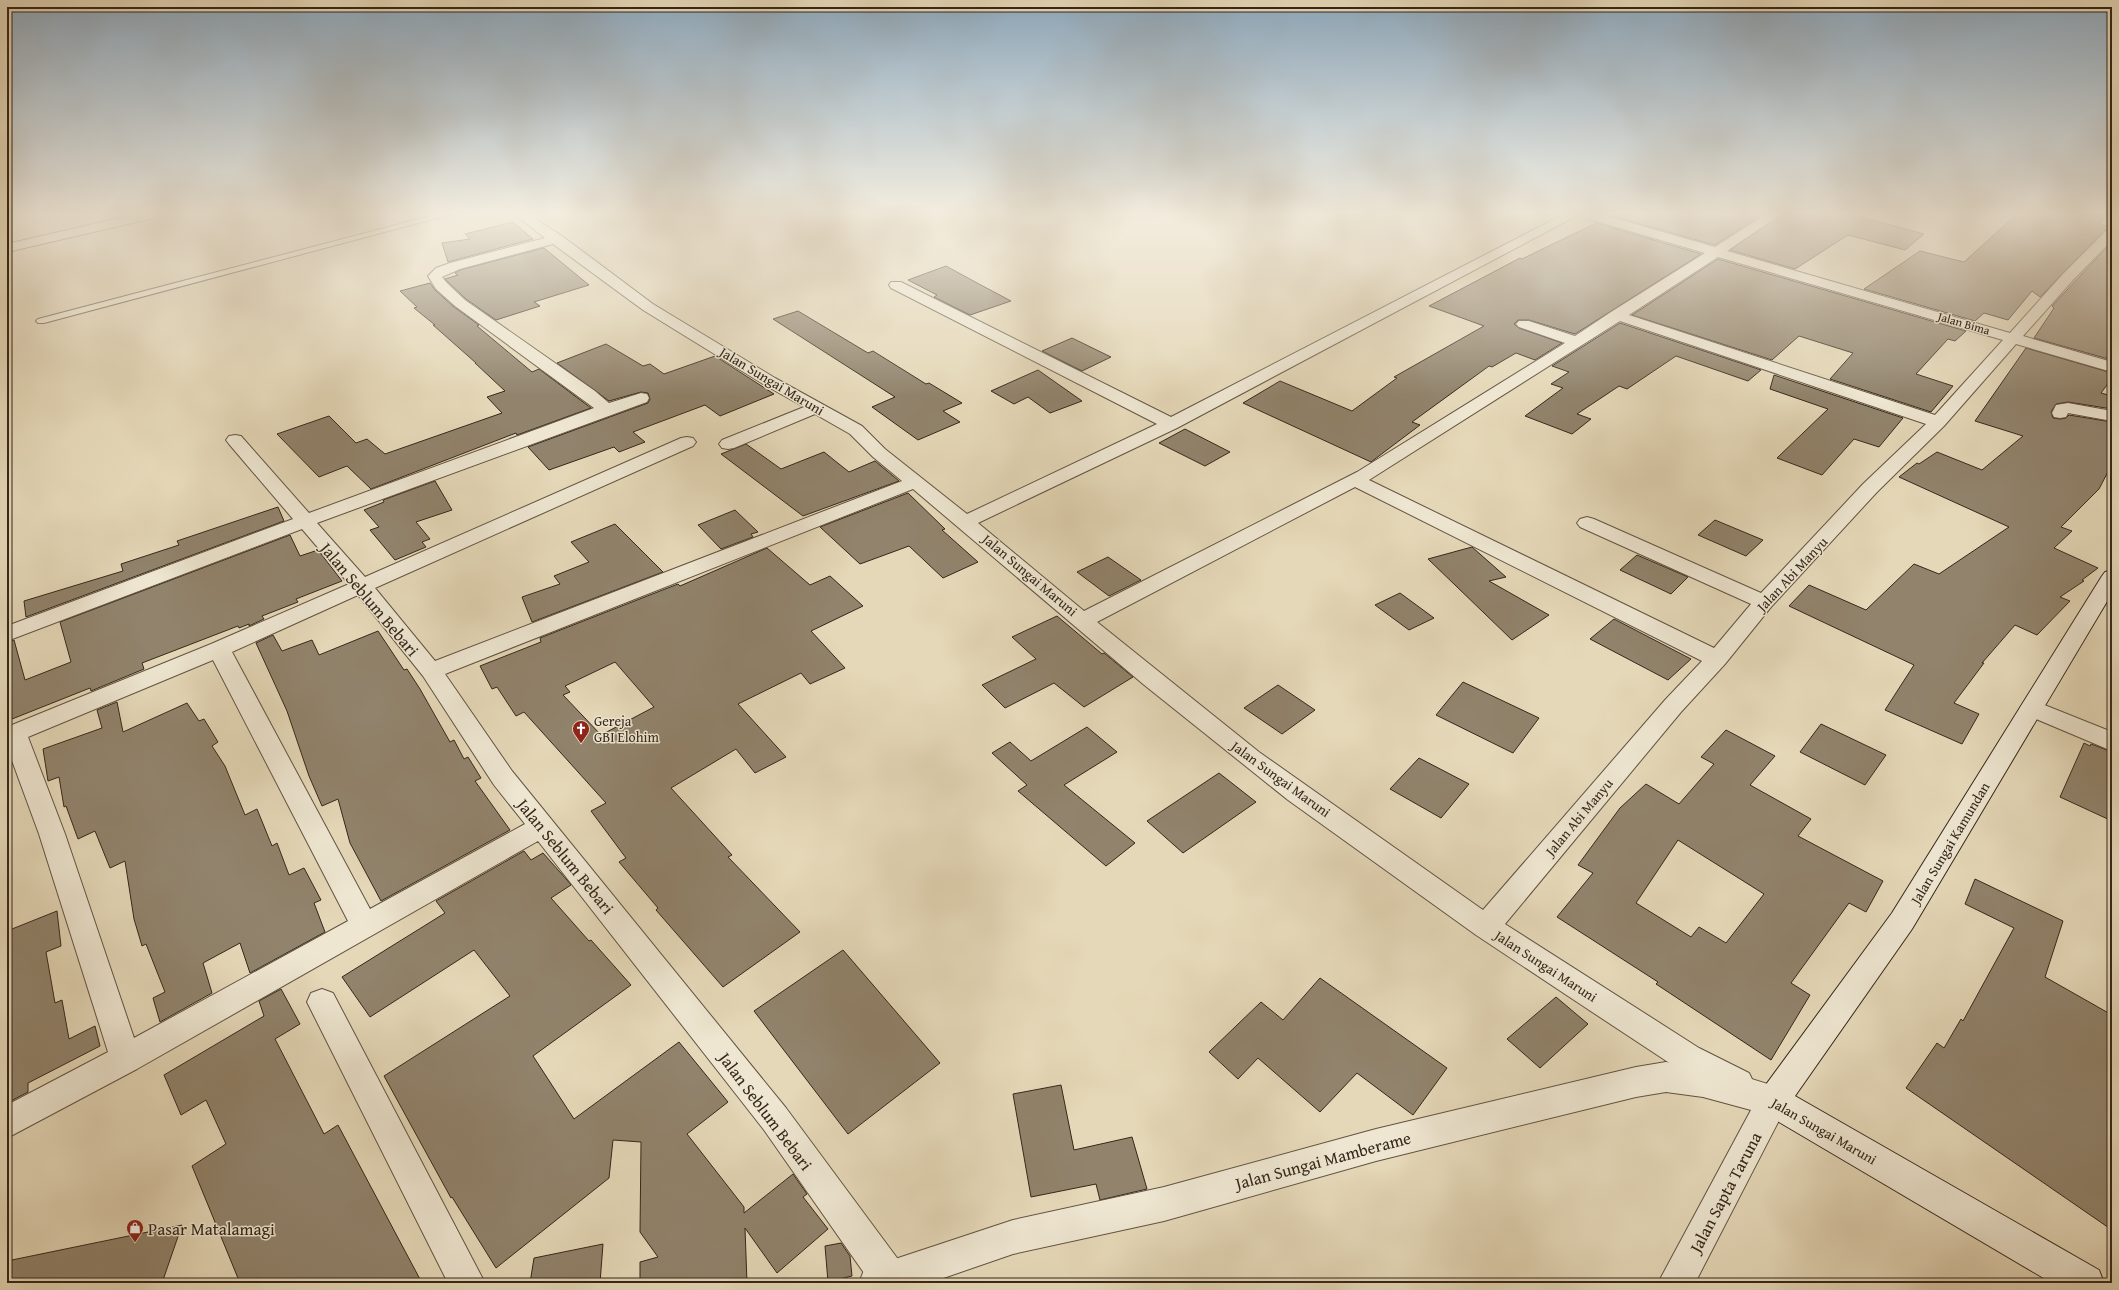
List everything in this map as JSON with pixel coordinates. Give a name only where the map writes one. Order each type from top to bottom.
[{"type":"street","points":[[437,274],[435,276],[441,286],[460,303],[589,395],[606,410]]},
{"type":"street","name":"Jalan Sungai Maruni","points":[[604,274],[648,307],[769,381],[802,398],[816,408],[856,430],[879,453],[965,522],[1250,758],[1486,927],[1688,1058],[1773,1101],[2086,1283]]},
{"type":"street","points":[[965,522],[1171,424],[1458,274]]},
{"type":"street","points":[[1084,620],[1354,480],[1577,342],[1616,315],[1682,274]]},
{"type":"street","name":"Jalan Bima","points":[[1794,274],[2112,367]]},
{"type":"street","name":"Jalan Abi Manyu","points":[[1486,927],[1668,712],[1717,659],[1764,602],[1870,488],[1938,422],[2071,274]]},
{"type":"street","points":[[896,285],[1171,424]]},
{"type":"street","points":[[1616,315],[1938,422]]},
{"type":"street","points":[[1524,324],[1577,342]]},
{"type":"street","points":[[7,634],[304,521],[641,398]]},
{"type":"street","points":[[728,444],[816,408]]},
{"type":"street","points":[[2060,413],[2062,410],[2068,408],[2112,416]]},
{"type":"street","name":"Jalan Seblum Bebari","points":[[235,440],[361,585],[431,671],[503,778],[775,1119],[884,1281]]},
{"type":"street","points":[[126,1059],[52,834],[11,735],[219,649],[686,442]]},
{"type":"street","points":[[1354,480],[1717,659]]},
{"type":"street","points":[[431,671],[915,482]]},
{"type":"street","points":[[1587,523],[1764,602]]},
{"type":"street","name":"Jalan Sungai Kamundan","points":[[1773,1101],[1902,921],[2112,576]]},
{"type":"street","points":[[219,649],[364,925]]},
{"type":"street","points":[[2032,708],[2112,742]]},
{"type":"street","points":[[7,1122],[126,1059],[542,827]]},
{"type":"street","points":[[322,1002],[467,1283]]},
{"type":"street","name":"Jalan Sungai Mamberame","points":[[884,1281],[1013,1237],[1164,1204],[1376,1145],[1636,1082],[1666,1077],[1703,1082],[1773,1101]]},
{"type":"street","name":"Jalan Sapta Taruna","points":[[1676,1283],[1773,1101]]},
{"type":"lane","points":[[41,321],[219,274]]},
{"type":"building","points":[[457,274],[576,274],[589,285],[534,302],[540,306],[496,320],[466,299],[445,279],[458,275]]},
{"type":"building","points":[[924,274],[961,274],[1011,301],[970,315],[934,297],[937,295],[908,280]]},
{"type":"building","points":[[1489,274],[1669,274],[1575,334],[1529,320],[1518,320],[1514,324],[1519,328],[1562,343],[1535,360],[1516,353],[1492,367],[1489,366],[1412,422],[1420,425],[1371,462],[1243,403],[1280,381],[1352,411],[1397,378],[1394,377],[1484,326],[1429,306]]},
{"type":"building","points":[[1695,274],[1770,274],[1966,331],[1955,341],[1948,339],[1916,374],[1953,386],[1931,412],[1830,379],[1853,353],[1799,336],[1772,360],[1632,315]]},
{"type":"building","points":[[1886,274],[2062,274],[2040,297],[2032,291],[2008,320],[1984,313],[1975,321],[1864,289]]},
{"type":"building","points":[[2082,274],[2112,274],[2112,360],[2034,338],[2054,308],[2052,306]]},
{"type":"building","points":[[430,283],[435,290],[454,307],[479,325],[477,326],[532,372],[539,369],[591,408],[517,435],[516,433],[371,489],[347,466],[319,477],[277,434],[329,416],[356,443],[367,439],[385,454],[502,413],[487,397],[505,391],[433,325],[435,325],[414,308],[417,307],[400,291]]},
{"type":"building","points":[[798,311],[868,353],[873,351],[926,384],[929,383],[962,403],[943,411],[960,422],[918,440],[872,407],[895,397],[773,319]]},
{"type":"building","points":[[1620,323],[1761,370],[1748,381],[1676,356],[1627,389],[1619,386],[1577,414],[1591,419],[1572,434],[1525,416],[1563,388],[1551,384],[1569,372],[1552,366]]},
{"type":"building","points":[[1072,338],[1111,357],[1082,371],[1042,351]]},
{"type":"building","points":[[606,344],[643,366],[650,364],[664,374],[715,356],[774,394],[720,416],[705,405],[633,432],[645,442],[619,452],[614,447],[549,470],[528,447],[648,403],[650,399],[648,393],[641,392],[609,401],[557,363]]},
{"type":"building","points":[[2026,348],[2112,373],[2112,378],[2101,393],[2112,396],[2112,409],[2068,402],[2056,404],[2051,412],[2053,418],[2066,418],[2069,415],[2112,422],[2112,464],[2099,489],[2061,527],[2072,531],[2054,548],[2098,568],[2082,580],[2084,581],[2060,597],[2070,601],[2037,635],[2015,625],[1982,663],[1984,663],[1954,703],[1979,714],[1962,744],[1885,710],[1914,665],[1789,606],[1809,585],[1866,610],[1914,564],[1939,574],[2009,527],[1899,477],[1917,463],[1919,464],[1937,452],[1982,470],[2023,436],[1975,421]]},
{"type":"building","points":[[1038,370],[1082,401],[1050,413],[1028,397],[1014,404],[991,391]]},
{"type":"building","points":[[1774,375],[1903,418],[1879,447],[1854,439],[1822,475],[1777,458],[1828,409],[1770,389]]},
{"type":"building","points":[[1185,429],[1230,452],[1205,466],[1159,443]]},
{"type":"building","points":[[746,444],[781,469],[824,452],[849,472],[875,461],[899,481],[803,516],[721,454]]},
{"type":"building","points":[[435,481],[452,510],[416,522],[430,539],[422,542],[426,547],[395,560],[370,530],[379,527],[364,510],[384,502],[383,500]]},
{"type":"building","points":[[908,493],[945,529],[942,530],[978,562],[943,578],[909,546],[860,564],[820,527]]},
{"type":"building","points":[[278,507],[284,521],[26,617],[24,601],[123,571],[121,564],[179,545],[177,541]]},
{"type":"building","points":[[735,510],[758,532],[751,534],[753,537],[721,549],[698,525]]},
{"type":"building","points":[[1715,520],[1763,540],[1746,556],[1698,535]]},
{"type":"building","points":[[615,524],[663,572],[532,622],[522,597],[560,584],[554,576],[589,562],[571,542]]},
{"type":"building","points":[[290,535],[300,556],[318,550],[342,581],[296,599],[298,602],[262,616],[264,619],[249,626],[249,624],[239,628],[238,626],[142,663],[144,669],[91,691],[90,688],[7,721],[7,642],[14,640],[25,680],[71,662],[60,622]]},
{"type":"building","points":[[1472,547],[1506,577],[1489,581],[1549,615],[1512,640],[1428,559]]},
{"type":"building","points":[[767,548],[810,585],[830,576],[863,606],[811,631],[845,668],[810,684],[801,673],[738,704],[786,757],[755,773],[736,749],[671,788],[732,855],[728,857],[800,932],[723,987],[656,910],[658,908],[619,862],[626,858],[591,811],[606,803],[524,712],[516,716],[497,687],[492,689],[480,666],[541,642],[540,638],[678,584],[680,586]],"holes":[[[615,662],[654,707],[601,735],[563,695],[570,692],[565,686]]]},
{"type":"building","points":[[1637,555],[1688,577],[1671,594],[1620,570]]},
{"type":"building","points":[[1108,557],[1141,580],[1109,596],[1077,572]]},
{"type":"building","points":[[1400,593],[1434,618],[1409,630],[1375,605]]},
{"type":"building","points":[[1057,616],[1102,654],[1104,653],[1133,677],[1084,707],[1054,683],[1005,708],[982,685],[1036,659],[1012,637]]},
{"type":"building","points":[[1614,619],[1691,659],[1668,680],[1590,639]]},
{"type":"building","points":[[378,631],[404,670],[407,669],[420,689],[450,742],[454,740],[464,759],[468,757],[481,778],[475,781],[510,830],[381,901],[350,843],[338,799],[322,806],[309,776],[287,711],[256,643],[273,635],[282,651],[312,640],[319,655]]},
{"type":"building","points":[[1463,682],[1539,718],[1513,753],[1436,715]]},
{"type":"building","points":[[1278,685],[1315,710],[1282,734],[1244,708]]},
{"type":"building","points":[[117,702],[123,732],[187,703],[199,721],[204,719],[218,742],[212,746],[225,766],[245,815],[257,809],[272,846],[277,843],[289,875],[304,868],[321,900],[314,903],[325,932],[250,973],[240,943],[203,963],[212,993],[160,1022],[153,998],[165,992],[146,944],[142,946],[134,919],[125,861],[110,868],[95,831],[78,839],[66,806],[64,807],[59,777],[48,781],[43,749],[102,728],[97,710]]},
{"type":"building","points":[[1821,724],[1886,755],[1865,785],[1800,752]]},
{"type":"building","points":[[1087,727],[1117,752],[1064,785],[1135,843],[1106,866],[1018,791],[1027,785],[992,753],[1010,742],[1031,761]]},
{"type":"building","points":[[1726,730],[1775,756],[1750,785],[1811,819],[1798,836],[1883,881],[1866,912],[1849,903],[1791,983],[1810,995],[1771,1060],[1656,984],[1658,982],[1557,917],[1593,873],[1578,865],[1620,808],[1646,784],[1679,804],[1714,764],[1701,757]],"holes":[[[1678,840],[1764,894],[1726,943],[1699,927],[1691,937],[1636,903]]]},
{"type":"building","points":[[2084,743],[2112,752],[2112,821],[2060,797]]},
{"type":"building","points":[[1419,758],[1469,784],[1441,818],[1390,789]]},
{"type":"building","points":[[1219,773],[1256,802],[1183,853],[1147,821]]},
{"type":"building","points":[[524,851],[531,860],[543,853],[571,885],[551,898],[631,985],[533,1056],[574,1119],[679,1042],[728,1102],[687,1134],[744,1207],[744,1213],[793,1174],[807,1194],[803,1197],[828,1229],[777,1273],[745,1228],[747,1283],[640,1283],[640,1262],[658,1257],[640,1232],[641,1142],[613,1140],[609,1178],[496,1268],[452,1197],[451,1198],[384,1076],[510,996],[474,950],[370,1017],[342,977],[445,913],[436,901]]},
{"type":"building","points":[[1975,879],[2063,921],[2045,977],[2112,1015],[2112,1230],[1906,1088],[1937,1043],[1944,1048],[1961,1019],[1963,1021],[2014,928],[1965,904]]},
{"type":"building","points":[[57,911],[61,946],[46,952],[55,1003],[62,1000],[69,1039],[95,1026],[100,1046],[28,1083],[28,1092],[7,1103],[7,931]]},
{"type":"building","points":[[843,950],[940,1063],[848,1134],[754,1011]]},
{"type":"building","points":[[1320,978],[1447,1068],[1413,1115],[1357,1073],[1320,1112],[1258,1058],[1238,1079],[1209,1052],[1261,1002],[1283,1020]]},
{"type":"building","points":[[281,989],[300,1024],[275,1039],[324,1134],[338,1125],[422,1283],[240,1283],[192,1166],[226,1144],[206,1100],[181,1115],[164,1075],[264,1016],[259,1001]]},
{"type":"building","points":[[1556,997],[1588,1024],[1540,1068],[1507,1039]]},
{"type":"building","points":[[1061,1085],[1074,1150],[1132,1137],[1147,1189],[1100,1200],[1096,1184],[1031,1197],[1013,1094]]},
{"type":"building","name":"Pasar Matalamagi","points":[[182,1225],[162,1283],[7,1283],[7,1261]]},
{"type":"building","points":[[841,1243],[850,1256],[852,1276],[828,1282],[825,1246]]},
{"type":"building","points":[[603,1244],[600,1283],[530,1283],[534,1258]]},
{"type":"place","name":"Gereja GBI Elohim","points":[[581,744]]},
{"type":"place","name":"Pasar Matalamagi","points":[[135,1243]]}]
